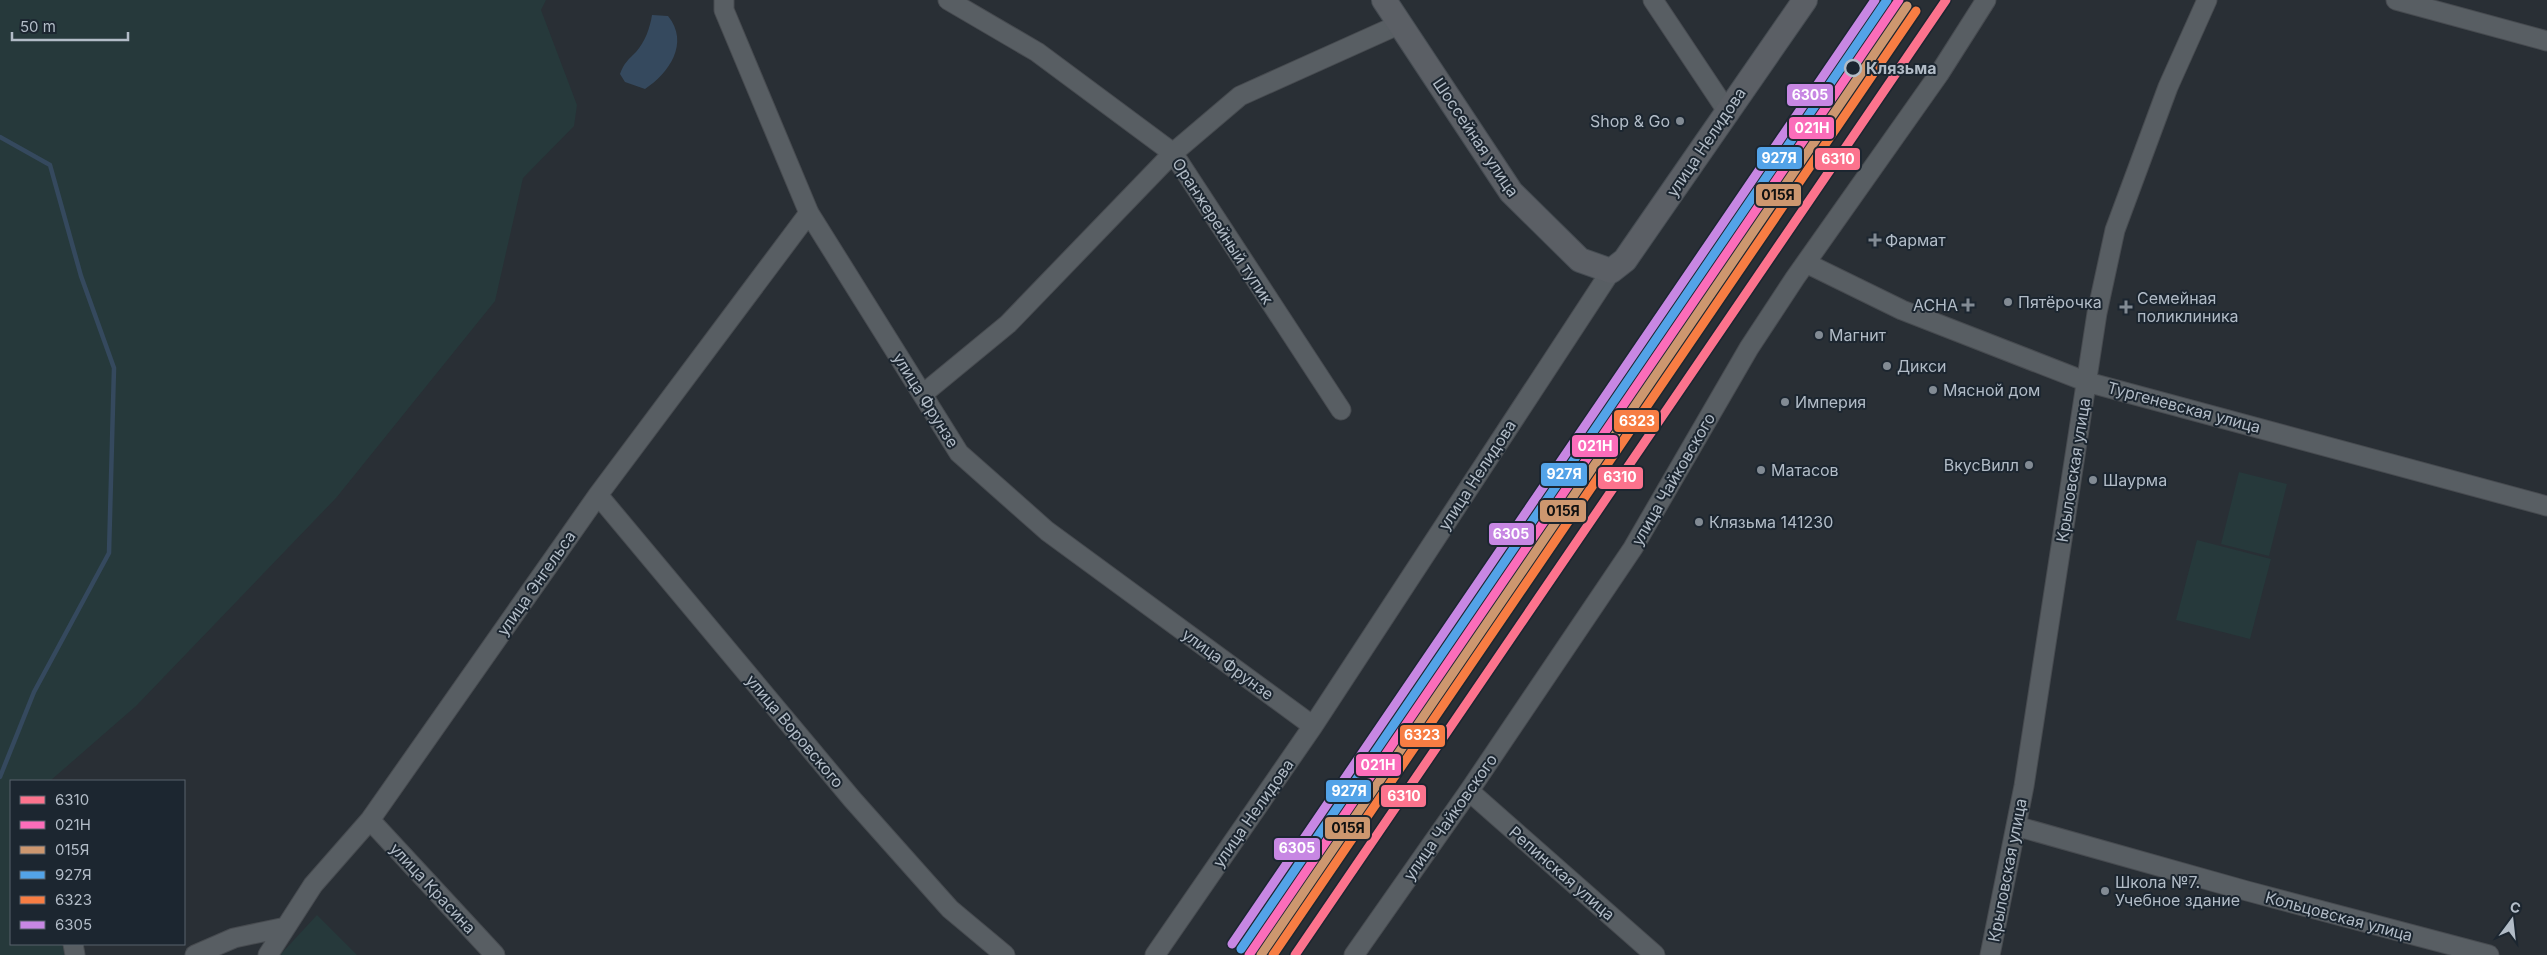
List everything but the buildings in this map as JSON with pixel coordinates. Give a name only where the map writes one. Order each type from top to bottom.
[{"type":"main road","name":"Шоссейная улица","points":[[1384,0],[1511,192],[1580,260],[1611,271]]},
{"type":"main road","name":"улица Нелидова","points":[[1611,271],[1625,260],[1805,0]]},
{"type":"street","name":"улица Фрунзе","points":[[724,0],[724,10],[809,213],[959,453],[1047,531],[1313,726]]},
{"type":"street","name":"Оранжерейный тупик","points":[[948,0],[1037,52],[1173,153],[1341,410]]},
{"type":"street","points":[[1653,0],[1728,110]]},
{"type":"street","name":"улица Чайковского","points":[[1354,955],[1469,791],[1633,548],[1749,348],[1938,74],[1986,0]]},
{"type":"street","name":"Крыловская улица","points":[[1990,955],[2016,826],[2097,313],[2115,230],[2168,87],[2207,0]]},
{"type":"street","points":[[2396,0],[2547,41]]},
{"type":"street","points":[[923,394],[1008,324],[1173,153],[1240,96],[1400,24]]},
{"type":"street","name":"улица Энгельса","points":[[268,955],[313,885],[370,820],[598,495],[809,213]]},
{"type":"street","name":"Тургеневская улица","points":[[1806,263],[1910,314],[2087,382],[2547,506]]},
{"type":"street","name":"улица Нелидова","points":[[1155,955],[1313,726],[1611,271]]},
{"type":"street","name":"улица Воровского","points":[[598,495],[852,799],[950,909],[1005,955]]},
{"type":"street","name":"Репинская улица","points":[[1469,791],[1655,955]]},
{"type":"street","name":"улица Красина","points":[[370,820],[495,955]]},
{"type":"street","name":"Кольцовская улица","points":[[2016,826],[2247,891],[2489,955]]},
{"type":"street","points":[[195,955],[234,938],[286,927]]},
{"type":"shaded area","points":[[0,0],[546,0],[541,10],[577,105],[574,126],[523,178],[495,301],[336,498],[136,706],[51,780],[10,780],[10,945],[62,945],[65,955],[0,955]]},
{"type":"shaded area","points":[[2239,472],[2287,484],[2269,556],[2221,544]]},
{"type":"shaded area","points":[[2197,540],[2271,559],[2250,639],[2176,620]]},
{"type":"shaded area","points":[[317,915],[357,955],[280,955]]},
{"type":"water","points":[[652,15],[668,16],[674,26],[677,47],[669,66],[662,75],[645,89],[625,82],[620,74],[625,64],[644,39]]},
{"type":"waterway","points":[[0,137],[50,165],[81,276],[114,368],[109,553],[34,692],[0,777]]},
{"type":"transit line","name":"6305","points":[[1232,944],[1875,0]]},
{"type":"transit line","name":"927Я","points":[[1241,949],[1887,0]]},
{"type":"transit line","name":"021Н","points":[[1249,955],[1899,0]]},
{"type":"transit line","name":"6310","points":[[1295,955],[1946,0]]},
{"type":"transit line","name":"015Я","points":[[1261,955],[1907,6]]},
{"type":"transit line","name":"6323","points":[[1273,955],[1916,11]]},
{"type":"place","name":"Клязьма","points":[[1853,68]]},
{"type":"place","name":"Shop & Go","points":[[1680,121]]},
{"type":"place","name":"Фармат","points":[[1875,240]]},
{"type":"place","name":"Пятёрочка","points":[[2008,302]]},
{"type":"place","name":"АСНА","points":[[1968,305]]},
{"type":"place","name":"Семейная поликлиника","points":[[2126,307]]},
{"type":"place","name":"Магнит","points":[[1819,335]]},
{"type":"place","name":"Дикси","points":[[1887,366]]},
{"type":"place","name":"Мясной дом","points":[[1933,390]]},
{"type":"place","name":"Империя","points":[[1785,402]]},
{"type":"place","name":"ВкусВилл","points":[[2029,465]]},
{"type":"place","name":"Матасов","points":[[1761,470]]},
{"type":"place","name":"Шаурма","points":[[2093,480]]},
{"type":"place","name":"Клязьма 141230","points":[[1699,522]]},
{"type":"place","name":"Школа №7. Учебное здание","points":[[2105,891]]}]
